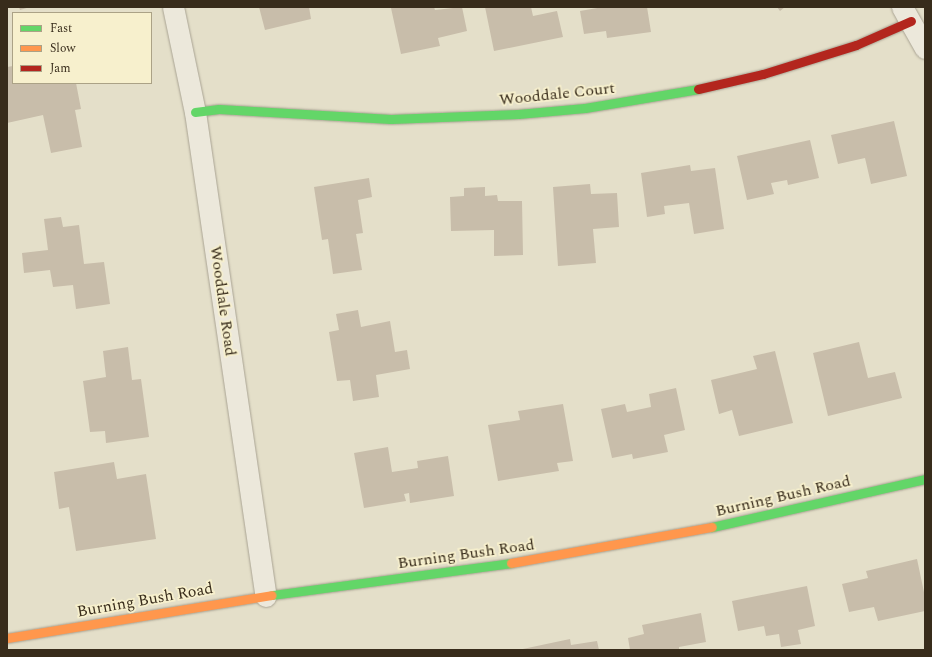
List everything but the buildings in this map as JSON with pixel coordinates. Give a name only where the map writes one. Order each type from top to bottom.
[{"type":"street","name":"Wooddale Road","points":[[173,7],[194,112],[266,596]]},
{"type":"street","name":"Wooddale Court","points":[[194,112],[219,109],[391,119],[518,114],[585,108],[704,88],[763,74],[856,45],[906,14]]},
{"type":"street","points":[[906,14],[925,48]]},
{"type":"street","name":"Burning Bush Road","points":[[7,638],[266,596],[481,568],[589,551],[694,531],[925,479]]},
{"type":"traffic: fast","points":[[195,112],[219,109],[391,119],[518,114],[585,108],[698,89]]},
{"type":"traffic: fast","points":[[712,527],[925,479]]},
{"type":"traffic: fast","points":[[272,595],[511,563]]},
{"type":"traffic: slow","points":[[511,563],[712,527]]},
{"type":"traffic: slow","points":[[7,638],[272,595]]},
{"type":"traffic: jam","points":[[698,89],[763,74],[856,45],[911,21]]}]
